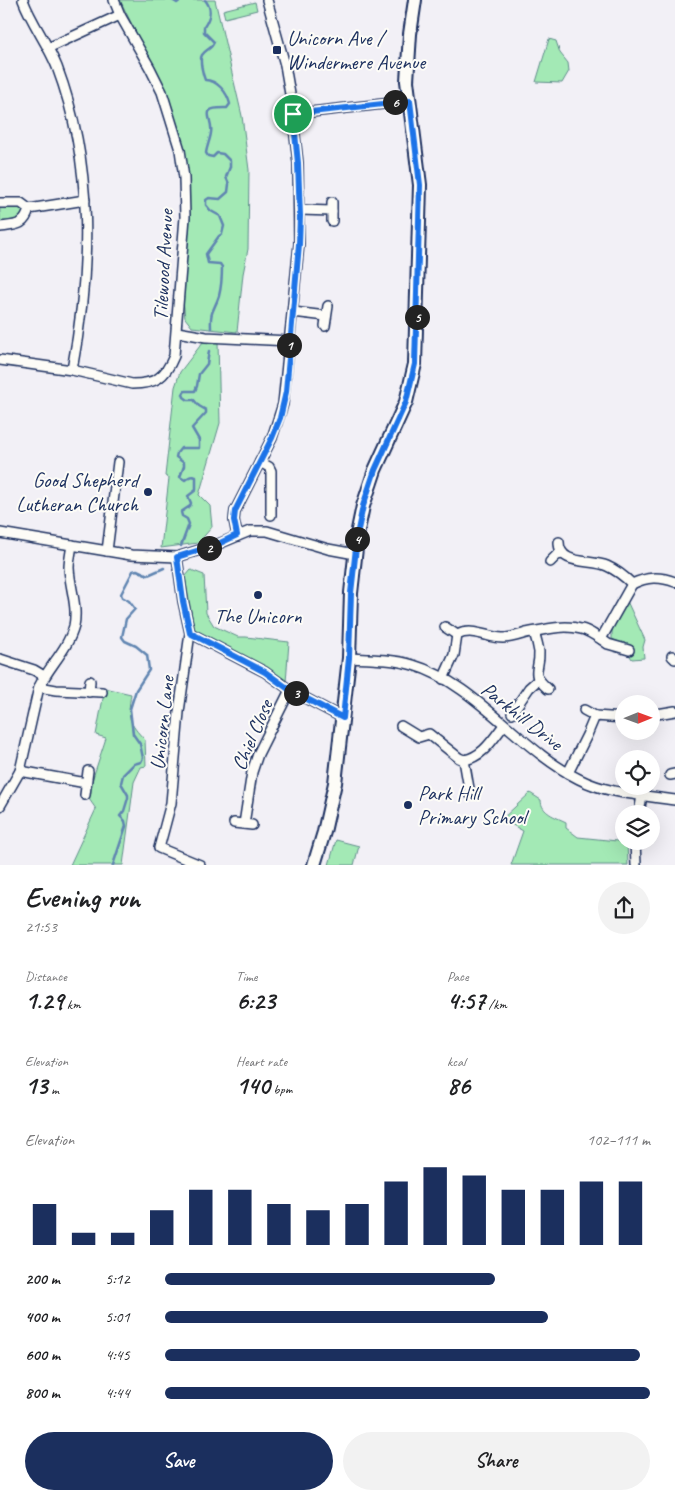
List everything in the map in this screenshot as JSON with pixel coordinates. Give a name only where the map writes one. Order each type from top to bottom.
[{"type":"street","points":[[23,0],[59,74],[75,126],[85,200],[87,241],[84,293],[72,370]]},
{"type":"street","name":"Tilewood Avenue","points":[[0,360],[72,370],[132,384],[150,383],[158,380],[170,366],[174,356],[185,217],[184,178],[180,150],[162,92],[120,15],[114,0]]},
{"type":"street","points":[[314,865],[324,832],[335,783],[349,658],[354,554],[363,506],[375,470],[406,402],[415,364],[420,185],[407,67],[415,0]]},
{"type":"street","points":[[237,535],[234,520],[235,511],[272,438],[283,404],[299,244],[298,163],[293,114],[285,65],[271,1]]},
{"type":"street","points":[[48,48],[120,15]]},
{"type":"street","points":[[293,114],[410,101]]},
{"type":"street","points":[[28,209],[85,200]]},
{"type":"street","points":[[0,203],[21,202],[28,209]]},
{"type":"street","points":[[0,227],[17,225],[23,222],[27,217],[28,209]]},
{"type":"street","points":[[300,210],[332,211]]},
{"type":"street","points":[[325,326],[328,306]]},
{"type":"street","points":[[293,312],[326,316]]},
{"type":"street","points":[[177,332],[210,337],[290,341]]},
{"type":"street","points":[[107,551],[118,462]]},
{"type":"street","points":[[260,462],[269,467],[271,471],[271,515]]},
{"type":"street","points":[[0,533],[132,555],[173,557],[216,545],[250,531],[267,531],[328,549],[354,554]]},
{"type":"street","points":[[559,542],[559,550],[562,554],[577,560],[606,565],[632,584]]},
{"type":"street","points":[[0,806],[3,795],[18,775],[39,687],[44,676],[60,654],[73,627],[76,605],[69,566],[72,545]]},
{"type":"street","points":[[550,562],[557,555],[562,554]]},
{"type":"street","name":"Unicorn Lane","points":[[173,557],[190,633],[179,712],[171,803],[159,848],[200,865]]},
{"type":"street","points":[[601,640],[632,584],[653,577],[675,582]]},
{"type":"street","points":[[446,627],[457,635]]},
{"type":"street","points":[[457,635],[472,631],[486,636],[503,638],[562,627],[575,628],[582,629],[608,644],[629,650]]},
{"type":"street","points":[[534,632],[539,650],[536,674],[538,680],[548,689]]},
{"type":"street","points":[[190,633],[265,672],[290,690],[343,718]]},
{"type":"street","points":[[443,679],[454,656],[457,635]]},
{"type":"street","name":"Parkhill Drive","points":[[349,658],[383,660],[414,665],[443,679],[473,699],[530,748],[568,773],[597,786],[615,790]]},
{"type":"street","points":[[0,659],[34,670],[44,676]]},
{"type":"street","points":[[512,712],[529,688],[538,680]]},
{"type":"street","points":[[89,692],[90,681]]},
{"type":"street","points":[[39,687],[56,690],[102,692]]},
{"type":"street","name":"Chiel Close","points":[[243,824],[252,772],[258,754],[290,690]]},
{"type":"street","points":[[584,710],[595,716],[615,717]]},
{"type":"street","points":[[660,713],[675,712]]},
{"type":"street","points":[[568,773],[595,716]]},
{"type":"street","points":[[402,726],[419,737],[430,730],[459,758],[464,760],[478,756],[504,725]]},
{"type":"street","points":[[464,760],[470,794]]},
{"type":"street","points":[[85,795],[88,771]]},
{"type":"street","points":[[18,775],[86,784]]},
{"type":"street","points":[[640,805],[642,795]]},
{"type":"street","name":"Parkhill Drive","points":[[642,795],[675,800]]},
{"type":"street","points":[[635,850],[636,865]]},
{"type":"green space","points":[[120,0],[215,0],[242,116],[249,170],[248,249],[243,274],[237,332],[192,327],[185,318],[183,300],[190,218],[186,162],[172,107]]},
{"type":"green space","points":[[255,2],[257,10],[225,18],[223,10]]},
{"type":"green space","points":[[549,39],[556,41],[560,53],[568,63],[569,71],[562,83],[536,82]]},
{"type":"green space","points":[[0,205],[23,206],[22,215],[17,220],[0,222]]},
{"type":"green space","points":[[203,342],[218,342],[220,423],[199,495],[210,506],[212,527],[198,543],[161,548],[169,478],[165,476],[175,387],[180,372]]},
{"type":"green space","points":[[191,570],[204,575],[206,613],[214,626],[238,637],[289,642],[286,682],[199,635],[194,628],[185,577]]},
{"type":"green space","points":[[626,599],[645,640],[643,647],[644,658],[632,659],[629,646],[612,639],[612,627]]},
{"type":"green space","points":[[105,688],[131,694],[130,720],[145,740],[146,766],[141,767],[134,782],[123,865],[70,865],[96,809],[87,796],[106,738],[96,735]]},
{"type":"green space","points":[[530,793],[541,800],[546,811],[566,822],[566,828],[578,837],[615,841],[615,850],[627,850],[628,865],[511,865],[523,831],[502,819]]},
{"type":"green space","points":[[336,840],[359,846],[354,865],[329,865]]},
{"type":"waterway","points":[[172,0],[177,3],[181,0]]},
{"type":"waterway","points":[[205,0],[208,3],[210,14],[204,27],[204,32],[214,42],[202,55],[202,71],[205,80],[217,84],[227,95],[230,104],[227,108],[212,109],[208,114],[211,133],[206,153],[208,156],[213,157],[217,153],[223,154],[230,161],[226,177],[229,184],[228,192],[220,199],[209,198],[206,200],[206,205],[211,211],[220,216],[224,226],[222,234],[206,254],[208,263],[220,264],[222,267],[220,293],[212,314],[211,328]]},
{"type":"waterway","points":[[181,546],[189,524],[181,512],[190,506],[191,503],[188,496],[196,490],[196,477],[191,476],[185,480],[180,477],[184,463],[176,457],[181,448],[199,448],[199,440],[192,428],[206,413],[206,410],[194,400],[188,400],[183,394],[185,391],[195,391],[199,374],[207,364],[209,351]]},
{"type":"waterway","points":[[113,865],[126,826],[125,821],[120,816],[124,811],[128,798],[121,783],[123,775],[134,764],[141,762],[143,758],[140,744],[133,734],[130,709],[136,690],[149,670],[147,655],[122,637],[126,619],[135,609],[121,594],[133,571],[137,570],[148,575],[164,568]]},
{"type":"place","name":"Unicorn Ave / Windermere Avenue","points":[[277,50]]},
{"type":"place","name":"Good Shepherd Lutheran Church","points":[[148,492]]},
{"type":"place","name":"The Unicorn","points":[[258,595]]},
{"type":"place","name":"Park Hill Primary School","points":[[408,805]]},
{"type":"route","points":[[410,101],[420,185],[415,364],[406,402],[375,470],[363,506],[358,530],[354,554],[349,658],[343,718],[290,690],[265,672],[190,633],[183,601],[177,557],[216,545],[237,535],[234,520],[239,500],[272,438],[280,418],[286,392],[299,244],[298,163],[293,114],[410,101]]}]
